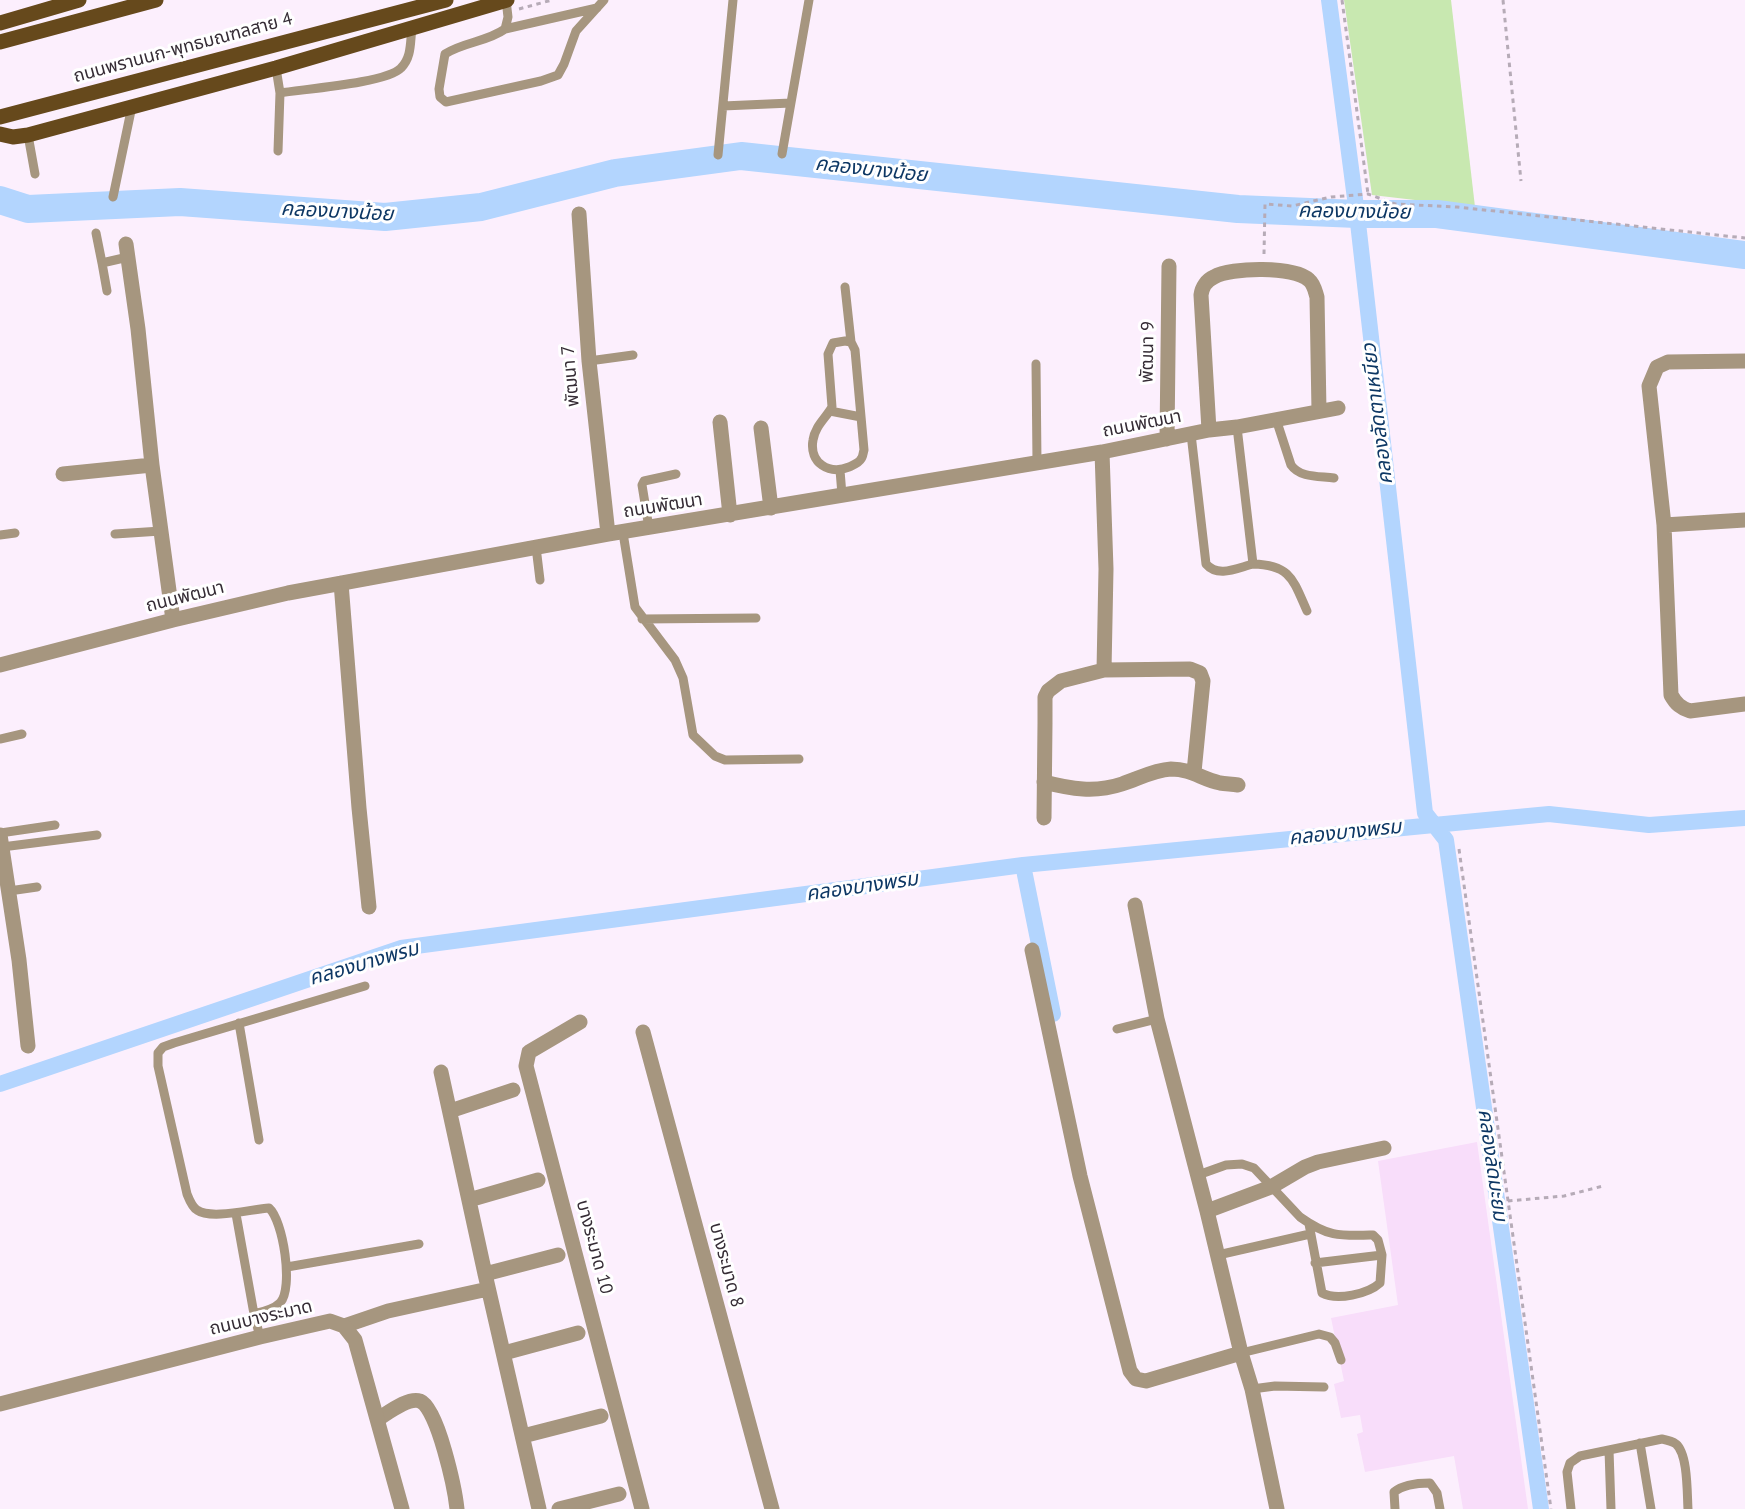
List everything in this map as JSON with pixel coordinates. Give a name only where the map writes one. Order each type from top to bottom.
[{"type":"main road","points":[[0,23],[79,0]]},
{"type":"main road","points":[[0,42],[156,0]]},
{"type":"main road","name":"ถนนพรานนก-พุทธมณฑลสาย 4","points":[[0,117],[446,0]]},
{"type":"main road","points":[[0,134],[28,135],[276,68],[506,0]]},
{"type":"street","name":"พัฒนา 7","points":[[579,214],[589,361],[615,533]]},
{"type":"street","points":[[127,250],[173,620]]},
{"type":"street","name":"พัฒนา 9","points":[[1167,439],[1169,266]]},
{"type":"street","points":[[1209,430],[1202,289],[1213,277],[1225,272],[1282,269],[1310,280],[1317,297],[1319,411]]},
{"type":"street","points":[[1745,361],[1668,362],[1657,367],[1649,386],[1664,525],[1671,695],[1682,708],[1690,711],[1745,704]]},
{"type":"street","name":"ถนนพัฒนา","points":[[1,660],[341,583],[615,533],[1102,452],[1209,430],[1238,427],[1338,408]]},
{"type":"street","points":[[720,422],[730,515]]},
{"type":"street","points":[[761,428],[771,508]]},
{"type":"street","points":[[1102,452],[1106,569],[1104,670]]},
{"type":"street","points":[[63,474],[152,465]]},
{"type":"street","points":[[1664,525],[1745,520]]},
{"type":"street","points":[[341,583],[369,907]]},
{"type":"street","points":[[1044,818],[1046,697],[1048,691],[1061,681],[1104,670],[1190,669],[1200,674],[1203,681],[1194,772]]},
{"type":"street","points":[[1044,782],[1074,789],[1096,790],[1121,785],[1144,775],[1167,770],[1194,772],[1218,783],[1238,785]]},
{"type":"street","points":[[1,840],[19,960],[27,1046]]},
{"type":"street","points":[[1135,905],[1157,1019],[1252,1389],[1277,1509]]},
{"type":"street","points":[[1032,950],[1080,1176],[1130,1371],[1136,1379],[1146,1381],[1241,1353]]},
{"type":"street","name":"บางระมาด 10","points":[[580,1022],[530,1052],[526,1066],[642,1509]]},
{"type":"street","name":"บางระมาด 8","points":[[643,1032],[772,1509]]},
{"type":"street","points":[[441,1072],[486,1281],[539,1509]]},
{"type":"street","points":[[450,1111],[513,1090]]},
{"type":"street","points":[[1207,1211],[1271,1187],[1318,1162],[1384,1148]]},
{"type":"street","points":[[469,1200],[538,1180]]},
{"type":"street","points":[[402,1509],[355,1340],[344,1326],[486,1281],[558,1255]]},
{"type":"street","name":"ถนนบางระมาด","points":[[0,1404],[260,1337],[330,1322],[344,1326]]},
{"type":"street","points":[[504,1353],[578,1333]]},
{"type":"street","points":[[378,1419],[408,1402],[420,1401],[428,1407],[434,1417],[445,1453],[457,1509]]},
{"type":"street","points":[[523,1436],[601,1416]]},
{"type":"street","points":[[559,1509],[620,1494]]},
{"type":"lane","points":[[505,29],[508,17],[506,0]]},
{"type":"lane","points":[[597,8],[505,29],[498,34],[455,47],[445,54],[439,89],[440,97],[446,102],[541,81],[558,75],[576,31],[583,21],[597,8],[604,0]]},
{"type":"lane","points":[[718,155],[733,0]]},
{"type":"lane","points":[[782,154],[809,0]]},
{"type":"lane","points":[[280,93],[369,80],[400,70],[409,55],[412,28]]},
{"type":"lane","points":[[276,68],[280,93],[278,151]]},
{"type":"lane","points":[[723,106],[791,103]]},
{"type":"lane","points":[[113,197],[132,106]]},
{"type":"lane","points":[[28,135],[36,174]]},
{"type":"lane","points":[[96,233],[107,291]]},
{"type":"lane","points":[[102,263],[127,250]]},
{"type":"lane","points":[[844,287],[851,342],[855,351],[864,450],[862,459],[840,470],[823,468],[818,463],[812,441],[815,432],[832,407],[828,354],[833,343],[851,342]]},
{"type":"lane","points":[[589,361],[633,356]]},
{"type":"lane","points":[[1036,364],[1037,462]]},
{"type":"lane","points":[[830,411],[861,417]]},
{"type":"lane","points":[[1276,419],[1291,465],[1295,470],[1300,474],[1334,478]]},
{"type":"lane","points":[[1238,427],[1253,564]]},
{"type":"lane","points":[[1191,434],[1206,564],[1211,570],[1218,572],[1253,564],[1271,565],[1293,579],[1307,610]]},
{"type":"lane","points":[[840,470],[842,495]]},
{"type":"lane","points":[[649,528],[642,485],[644,482],[676,474]]},
{"type":"lane","points":[[115,534],[161,531]]},
{"type":"lane","points":[[0,535],[15,533]]},
{"type":"lane","points":[[615,533],[635,607],[675,660],[683,678],[693,735],[715,756],[725,760],[799,759]]},
{"type":"lane","points":[[536,547],[540,580]]},
{"type":"lane","points":[[642,619],[756,618]]},
{"type":"lane","points":[[0,739],[22,734]]},
{"type":"lane","points":[[1,840],[55,825]]},
{"type":"lane","points":[[1,840],[97,835]]},
{"type":"lane","points":[[9,891],[37,887]]},
{"type":"lane","points":[[254,1314],[268,1310],[281,1302],[286,1292],[287,1267],[277,1219],[269,1208],[236,1214],[204,1213],[197,1210],[190,1202],[158,1066],[158,1053],[163,1047],[365,986]]},
{"type":"lane","points":[[1117,1029],[1157,1019]]},
{"type":"lane","points":[[239,1023],[259,1140]]},
{"type":"lane","points":[[1198,1175],[1226,1166],[1242,1164],[1254,1168],[1309,1224],[1326,1233],[1339,1236],[1372,1235],[1378,1240],[1382,1255],[1380,1284],[1374,1289],[1339,1297],[1329,1297],[1322,1293],[1309,1224]]},
{"type":"lane","points":[[236,1214],[260,1337]]},
{"type":"lane","points":[[1218,1255],[1310,1234]]},
{"type":"lane","points":[[287,1267],[419,1244]]},
{"type":"lane","points":[[1315,1263],[1382,1255]]},
{"type":"lane","points":[[1241,1353],[1319,1334],[1330,1337],[1335,1343],[1341,1360]]},
{"type":"lane","points":[[1252,1389],[1275,1386],[1324,1387]]},
{"type":"lane","points":[[1571,1509],[1567,1472],[1570,1463],[1580,1456],[1662,1439],[1674,1442],[1680,1449],[1684,1462],[1688,1509]]},
{"type":"lane","points":[[1640,1443],[1651,1509]]},
{"type":"lane","points":[[1609,1450],[1611,1509]]},
{"type":"lane","points":[[1395,1509],[1394,1492],[1398,1489],[1419,1483],[1430,1483],[1437,1493],[1440,1509]]},
{"type":"path","points":[[1342,0],[1368,194]]},
{"type":"path","points":[[1503,0],[1521,181]]},
{"type":"path","points":[[1263,270],[1265,204],[1292,206],[1331,197],[1368,194],[1395,204],[1457,207],[1745,238]]},
{"type":"path","points":[[1459,849],[1551,1509]]},
{"type":"path","points":[[1508,1201],[1564,1196],[1603,1186]]},
{"type":"shaded area","points":[[1477,1142],[1528,1509],[1463,1509],[1454,1456],[1365,1472],[1357,1434],[1363,1432],[1360,1415],[1341,1418],[1334,1384],[1344,1381],[1331,1318],[1398,1305],[1378,1161]]},
{"type":"green space","points":[[1344,0],[1451,0],[1475,207],[1372,195]]},
{"type":"waterway","name":"คลองลัดตาเหนียว","points":[[1329,0],[1357,214],[1425,813],[1446,840],[1541,1509]]},
{"type":"waterway","name":"คลองบางน้อย","points":[[0,200],[28,209],[180,202],[385,217],[481,207],[615,173],[741,156],[1238,209],[1357,214],[1437,214],[1745,255]]},
{"type":"waterway","name":"คลองบางพรม","points":[[0,1084],[401,948],[1023,865],[1434,825],[1549,814],[1649,825],[1745,818]]},
{"type":"waterway","points":[[1023,865],[1053,1014]]},
{"type":"water label","name":"คลองลัดมะยม","points":[[1492,1165]]}]
